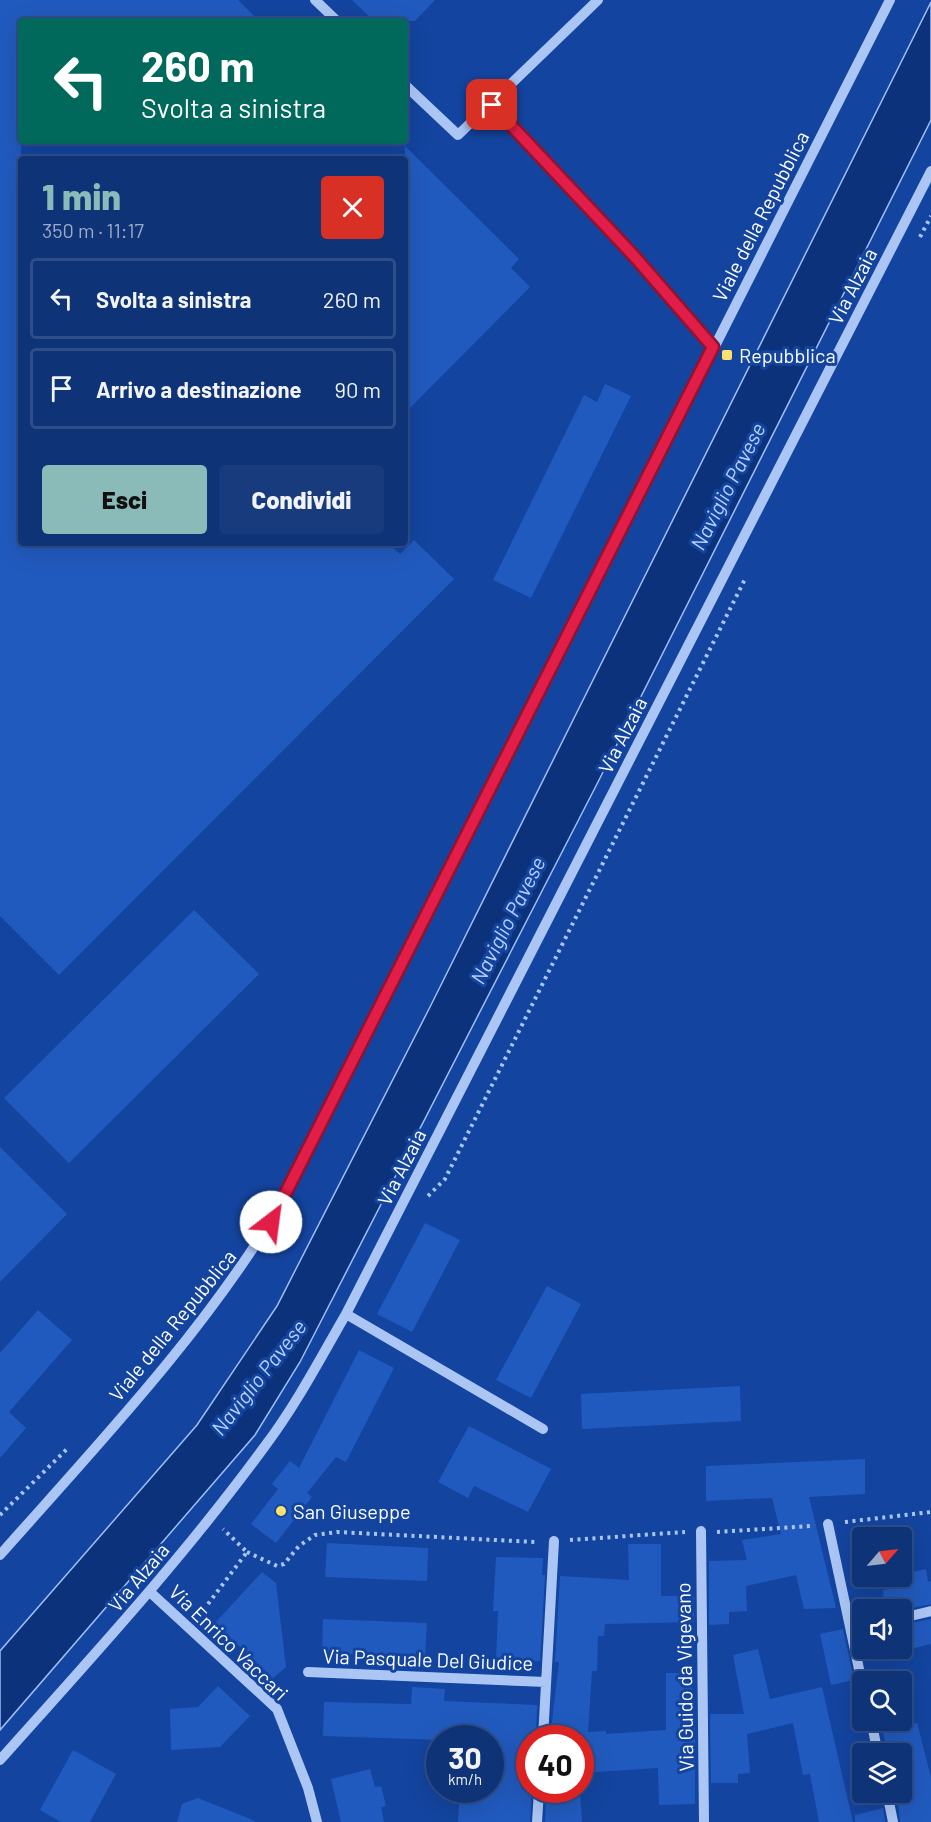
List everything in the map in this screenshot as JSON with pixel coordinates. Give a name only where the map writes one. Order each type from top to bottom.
[{"type":"street","points":[[315,0],[334,18]]},
{"type":"street","points":[[408,88],[459,135],[598,0]]},
{"type":"street","name":"Viale della Repubblica","points":[[0,1555],[152,1382],[250,1257],[281,1204],[890,0]]},
{"type":"street","points":[[492,105],[634,256],[713,347]]},
{"type":"street","name":"Via Alzaia","points":[[0,1760],[150,1592],[212,1516],[267,1445],[346,1314],[931,171]]},
{"type":"street","points":[[346,1314],[543,1429]]},
{"type":"street","points":[[828,1524],[860,1671]]},
{"type":"street","name":"Via Guido da Vigevano","points":[[701,1530],[704,1822]]},
{"type":"street","points":[[544,1725],[554,1541]]},
{"type":"street","name":"Via Enrico Vaccari","points":[[150,1592],[278,1709],[308,1788],[317,1822]]},
{"type":"street","points":[[912,1616],[931,1611]]},
{"type":"street","name":"Via Pasquale Del Giudice","points":[[308,1672],[546,1682]]},
{"type":"street","points":[[537,1822],[538,1803]]},
{"type":"street","points":[[889,1803],[893,1822]]},
{"type":"path","points":[[915,248],[931,216]]},
{"type":"path","points":[[424,1200],[446,1179],[752,566]]},
{"type":"path","points":[[0,1515],[76,1440]]},
{"type":"path","points":[[212,1516],[246,1552],[276,1566],[284,1564],[299,1546],[315,1535],[337,1532],[554,1541],[701,1530],[723,1532],[828,1524],[931,1512]]},
{"type":"path","points":[[189,1628],[246,1552]]},
{"type":"water","name":"Naviglio Pavese","points":[[931,2],[931,120],[598,782],[300,1362],[255,1435],[0,1730],[0,1651],[197,1425],[277,1306],[431,1005]]},
{"type":"building","points":[[0,0],[238,0],[256,18],[18,18],[18,144],[21,144],[21,156],[18,156],[18,546],[391,546],[400,554],[414,540],[454,579],[59,975],[0,916]]},
{"type":"building","points":[[352,0],[435,0],[415,21],[408,21],[408,18],[371,18]]},
{"type":"building","points":[[405,146],[519,259],[511,268],[530,287],[408,410],[408,156],[405,156]]},
{"type":"building","points":[[605,384],[631,396],[531,598],[493,580],[584,395],[597,402]]},
{"type":"building","points":[[194,910],[259,974],[69,1163],[4,1098]]},
{"type":"building","points":[[0,1147],[67,1214],[0,1282]]},
{"type":"building","points":[[425,1223],[460,1240],[412,1332],[377,1314]]},
{"type":"building","points":[[547,1286],[581,1304],[531,1398],[496,1380]]},
{"type":"building","points":[[38,1310],[72,1340],[9,1412],[26,1428],[0,1458],[0,1353]]},
{"type":"building","points":[[359,1350],[394,1368],[346,1462],[336,1457],[307,1493],[312,1497],[276,1543],[251,1524],[278,1489],[272,1484],[290,1461],[299,1468]]},
{"type":"building","points":[[740,1386],[741,1421],[582,1429],[581,1394]]},
{"type":"building","points":[[469,1426],[551,1469],[528,1512],[474,1486],[468,1498],[438,1482]]},
{"type":"building","points":[[865,1459],[865,1494],[809,1497],[836,1608],[804,1609],[796,1575],[746,1586],[747,1611],[729,1612],[729,1624],[709,1625],[709,1561],[747,1560],[742,1540],[781,1534],[772,1498],[706,1501],[706,1466]]},
{"type":"building","points":[[327,1543],[428,1548],[427,1581],[325,1577]]},
{"type":"building","points":[[628,1544],[661,1544],[661,1596],[694,1596],[694,1622],[605,1624],[604,1636],[598,1636],[597,1671],[592,1671],[588,1725],[552,1725],[559,1662],[555,1662],[560,1576],[629,1580]]},
{"type":"building","points":[[496,1557],[543,1558],[542,1575],[545,1575],[540,1661],[496,1660],[498,1611],[493,1611]]},
{"type":"building","points":[[926,1569],[928,1582],[931,1581],[931,1604],[912,1608],[912,1599],[884,1599],[883,1590],[912,1587],[912,1572]]},
{"type":"building","points":[[262,1572],[276,1583],[286,1667],[273,1678],[215,1623]]},
{"type":"building","points":[[323,1619],[427,1623],[425,1658],[322,1653]]},
{"type":"building","points":[[931,1619],[931,1644],[912,1649],[912,1623]]},
{"type":"building","points":[[843,1629],[852,1680],[831,1685],[820,1634]]},
{"type":"building","points":[[758,1649],[770,1699],[822,1687],[853,1822],[819,1822],[810,1774],[803,1775],[793,1723],[747,1734],[750,1773],[738,1774],[738,1783],[711,1783],[710,1714],[744,1714],[733,1655]]},
{"type":"building","points":[[666,1673],[692,1673],[693,1715],[695,1715],[695,1804],[659,1805],[658,1768],[594,1772],[594,1732],[606,1731],[606,1734],[666,1730]]},
{"type":"building","points":[[218,1686],[250,1716],[220,1747],[171,1750],[170,1709],[198,1707]]},
{"type":"building","points":[[412,1687],[445,1689],[444,1701],[537,1705],[536,1725],[516,1725],[516,1803],[531,1803],[530,1822],[458,1822],[459,1803],[504,1803],[504,1725],[426,1725],[426,1740],[323,1736],[324,1702],[411,1704]]},
{"type":"building","points":[[917,1723],[931,1777],[931,1822],[900,1822],[898,1803],[912,1803],[912,1743],[885,1743],[883,1731],[912,1731],[912,1724]]},
{"type":"building","points":[[73,1750],[116,1774],[90,1822],[61,1822],[40,1810]]},
{"type":"building","points":[[370,1769],[375,1787],[381,1786],[386,1806],[381,1807],[384,1822],[341,1822],[331,1779]]},
{"type":"building","points":[[198,1798],[255,1821],[177,1822],[182,1804]]},
{"type":"building","points":[[546,1803],[581,1803],[582,1822],[545,1822]]},
{"type":"building","points":[[883,1808],[885,1822],[855,1822],[855,1815]]},
{"type":"place","name":"Repubblica","points":[[727,355]]},
{"type":"place","name":"San Giuseppe","points":[[281,1511]]},
{"type":"route","points":[[271,1222],[713,347],[634,256],[492,105]]}]
